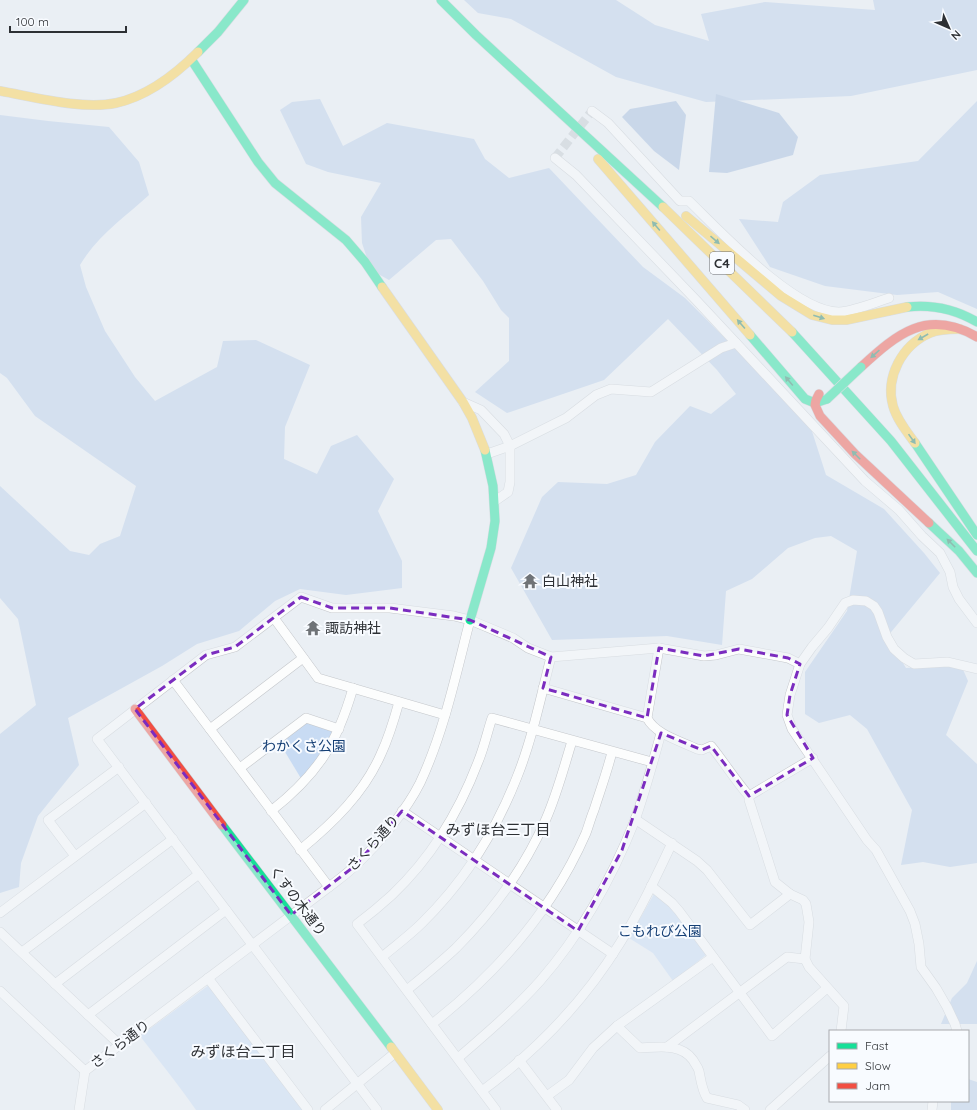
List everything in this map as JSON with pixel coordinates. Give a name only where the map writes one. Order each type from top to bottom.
[{"type":"main road","points":[[0,91],[81,103],[114,103],[135,97],[173,75],[191,59],[225,23],[244,0]]},
{"type":"main road","name":"C4","points":[[442,0],[476,36],[638,183],[780,319],[846,390],[890,441],[977,551]]},
{"type":"main road","name":"C4","points":[[442,0],[641,181],[784,316],[850,386],[896,438],[977,544]]},
{"type":"main road","points":[[476,36],[510,73],[607,169],[805,400],[815,403]]},
{"type":"main road","points":[[191,59],[258,162],[275,183],[346,240],[365,262],[463,402],[473,419],[487,454],[492,475],[495,501],[492,541],[470,620]]},
{"type":"main road","points":[[641,181],[710,235],[781,296],[796,307],[810,314],[824,319],[839,321],[854,320],[900,307],[922,305],[937,306],[962,314],[977,322]]},
{"type":"main road","points":[[922,316],[937,313],[962,314]]},
{"type":"main road","points":[[824,395],[852,366],[896,337],[916,326],[938,324],[960,329],[977,337]]},
{"type":"main road","points":[[960,329],[939,330],[929,333],[910,345],[896,364],[893,374],[892,395],[895,410],[904,427],[977,535]]},
{"type":"main road","points":[[815,403],[871,346]]},
{"type":"main road","points":[[815,403],[816,409],[820,416],[855,454],[959,551],[977,573]]},
{"type":"main road","name":"くすの木通り","points":[[135,709],[438,1110]]},
{"type":"street","points":[[592,111],[608,123],[680,201],[689,201],[732,243],[792,295],[818,308],[838,312],[860,308],[889,298]]},
{"type":"street","points":[[554,158],[576,175],[865,481],[899,510],[922,536],[940,553],[950,572],[953,587],[959,599],[977,623]]},
{"type":"street","points":[[487,454],[510,446],[566,418],[596,395],[611,389],[651,392],[721,348],[736,343]]},
{"type":"street","points":[[463,402],[481,410],[504,434],[510,446],[510,482],[508,492],[495,501]]},
{"type":"street","points":[[377,1110],[97,739],[206,655],[236,647],[301,597],[332,608],[390,608],[454,616],[470,620],[513,638],[528,648],[551,657],[659,648],[704,656],[739,650],[788,658],[800,664]]},
{"type":"street","points":[[957,1030],[947,1007],[921,967],[917,930],[910,911],[876,850],[867,840],[792,729],[787,715],[790,694],[800,664],[845,603],[853,600],[866,601],[874,606],[878,612],[887,637],[894,649],[914,664],[948,662],[977,669]]},
{"type":"street","points":[[274,618],[318,678],[445,715]]},
{"type":"street","name":"さくら通り","points":[[85,1071],[329,887],[356,865],[381,839],[402,812],[419,784],[430,760],[445,715],[470,620]]},
{"type":"street","points":[[659,648],[647,718],[650,724],[661,733],[702,750],[711,746],[724,762],[735,781],[749,796],[775,882],[790,894],[803,900],[806,904],[809,922],[805,959],[809,967],[844,1006],[841,1030]]},
{"type":"street","points":[[382,956],[421,924],[454,888],[474,861],[502,813],[518,775],[551,657]]},
{"type":"street","points":[[210,729],[304,658]]},
{"type":"street","points":[[173,680],[329,887]]},
{"type":"street","points":[[272,811],[299,788],[317,768],[330,748],[347,712],[353,688]]},
{"type":"street","points":[[543,688],[647,718]]},
{"type":"street","points":[[300,850],[322,832],[340,814],[359,790],[381,756],[399,702]]},
{"type":"street","points":[[240,768],[306,718],[339,729]]},
{"type":"street","points":[[496,1110],[357,924],[392,895],[418,867],[440,838],[459,805],[479,762],[492,718],[652,762]]},
{"type":"street","points":[[458,1058],[495,1026],[538,983],[556,963],[578,931],[608,881],[635,819],[661,733]]},
{"type":"street","points":[[407,990],[456,948],[491,909],[522,865],[546,818],[572,741]]},
{"type":"street","points":[[432,1024],[478,985],[502,960],[544,908],[573,860],[587,831],[612,752]]},
{"type":"street","points":[[749,796],[813,758]]},
{"type":"street","points":[[75,856],[48,820],[119,767]]},
{"type":"street","points":[[0,913],[146,803]]},
{"type":"street","points":[[402,812],[613,954]]},
{"type":"street","points":[[635,819],[672,843],[707,870],[750,925],[790,894]]},
{"type":"street","points":[[22,952],[173,839]]},
{"type":"street","points":[[482,1091],[503,1075],[562,1019],[595,979],[613,954],[637,915],[672,843]]},
{"type":"street","points":[[55,984],[199,874]]},
{"type":"street","points":[[652,886],[672,903],[772,1036],[828,988]]},
{"type":"street","points":[[88,1015],[226,910]]},
{"type":"street","points":[[0,932],[120,1045]]},
{"type":"street","points":[[547,1096],[569,1080],[593,1048],[617,1026],[713,957]]},
{"type":"street","points":[[667,1048],[787,957],[805,959]]},
{"type":"street","points":[[208,978],[308,1110]]},
{"type":"street","points":[[0,991],[85,1071],[79,1110]]},
{"type":"street","points":[[617,1026],[640,1048],[667,1048],[683,1050],[689,1055],[698,1069],[703,1091],[707,1098],[738,1105],[745,1110]]},
{"type":"street","points":[[325,1110],[356,1083],[395,1053]]},
{"type":"street","points":[[770,1110],[829,1057]]},
{"type":"street","points":[[519,1060],[557,1110]]},
{"type":"highlighted area","points":[[301,597],[332,608],[390,608],[470,620],[551,657],[543,688],[647,718],[659,648],[704,656],[739,649],[788,658],[800,664],[790,695],[787,715],[813,758],[749,796],[711,746],[702,750],[661,733],[622,850],[578,931],[402,811],[356,865],[291,915],[135,709],[206,655],[235,647]]},
{"type":"green space","name":"わかくさ公園","points":[[306,721],[335,730],[328,746],[302,780],[279,742]]},
{"type":"green space","name":"こもれび公園","points":[[654,894],[670,906],[706,955],[673,981],[653,953],[629,938]]},
{"type":"green space","points":[[209,985],[305,1110],[196,1110],[140,1036]]},
{"type":"shaded area","points":[[464,0],[616,0],[655,25],[709,41],[701,14],[765,2],[875,10],[873,0],[977,0],[977,70],[851,96],[706,102],[616,77],[511,19],[478,13]]},
{"type":"shaded area","points":[[716,94],[779,113],[798,137],[793,155],[727,173],[709,172]]},
{"type":"shaded area","points":[[320,99],[343,146],[387,123],[474,139],[485,159],[509,178],[549,168],[643,267],[685,298],[809,422],[826,475],[884,509],[924,553],[940,573],[887,637],[906,668],[961,665],[968,681],[946,735],[977,764],[977,863],[950,867],[923,862],[901,865],[912,810],[867,729],[850,715],[819,723],[805,714],[805,672],[847,611],[857,551],[831,536],[815,538],[788,548],[752,579],[726,591],[722,645],[667,636],[552,640],[511,568],[542,497],[558,482],[607,484],[636,475],[655,442],[690,406],[711,414],[736,394],[717,370],[668,319],[604,380],[507,413],[475,392],[509,361],[509,318],[501,310],[483,281],[451,239],[436,240],[389,280],[371,270],[362,243],[361,217],[381,183],[328,172],[306,164],[280,110],[292,102]]},
{"type":"shaded area","points":[[676,101],[686,115],[679,170],[654,151],[622,117],[630,109]]},
{"type":"shaded area","points":[[977,101],[977,309],[938,292],[897,295],[825,286],[770,267],[739,219],[778,222],[783,202],[820,175],[918,161]]},
{"type":"shaded area","points":[[0,115],[109,127],[139,162],[149,195],[103,236],[80,265],[86,287],[105,331],[135,377],[155,401],[217,367],[223,341],[256,340],[310,365],[285,427],[284,459],[317,474],[331,446],[357,435],[394,479],[378,511],[402,561],[402,588],[346,595],[300,589],[275,601],[239,631],[197,644],[162,666],[68,718],[79,765],[38,816],[21,863],[19,887],[0,893],[0,734],[36,705],[18,619],[0,598],[0,486],[70,551],[89,555],[100,544],[120,536],[136,486],[35,416],[7,378],[0,373]]},
{"type":"shaded area","points":[[977,961],[977,1024],[941,1024],[952,998],[967,983]]},
{"type":"shaded area","points":[[969,1079],[977,1082],[977,1110],[951,1110],[951,1102],[969,1102]]},
{"type":"tunnel","points":[[555,158],[592,111]]},
{"type":"traffic: fast","points":[[198,52],[218,32],[244,0]]},
{"type":"traffic: fast","points":[[441,0],[476,35],[663,207]]},
{"type":"traffic: fast","points":[[191,59],[258,162],[275,183],[346,240],[365,262],[382,287]]},
{"type":"traffic: fast","points":[[907,307],[926,306],[944,308],[977,322]]},
{"type":"traffic: fast","points":[[792,332],[891,441],[977,551]]},
{"type":"traffic: fast","points":[[750,335],[805,399],[815,403],[827,399]]},
{"type":"traffic: fast","points":[[827,399],[861,367]]},
{"type":"traffic: fast","points":[[915,443],[977,535]]},
{"type":"traffic: fast","points":[[470,620],[491,548],[495,521],[493,486],[485,450]]},
{"type":"traffic: fast","points":[[929,523],[959,551],[977,573]]},
{"type":"traffic: fast","points":[[222,825],[391,1047]]},
{"type":"traffic: slow","points":[[0,91],[73,104],[103,105],[116,103],[128,100],[160,84],[180,69],[198,52]]},
{"type":"traffic: slow","points":[[598,159],[750,335]]},
{"type":"traffic: slow","points":[[663,207],[792,332]]},
{"type":"traffic: slow","points":[[686,216],[781,296],[812,315],[832,320],[846,320],[907,307]]},
{"type":"traffic: slow","points":[[382,287],[463,402],[472,418],[485,450]]},
{"type":"traffic: slow","points":[[915,443],[900,421],[893,406],[891,384],[894,373],[904,354],[911,345],[920,338],[937,331],[960,329]]},
{"type":"traffic: slow","points":[[391,1047],[438,1110]]},
{"type":"traffic: jam","points":[[861,367],[887,344],[900,335],[928,325],[943,325],[959,329],[977,337]]},
{"type":"traffic: jam","points":[[819,394],[815,405],[820,416],[855,454],[929,523]]},
{"type":"traffic: jam","points":[[135,709],[222,825]]},
{"type":"place","name":"白山神社","points":[[530,581]]},
{"type":"place","name":"諏訪神社","points":[[313,628]]},
{"type":"district","name":"みずほ台三丁目","points":[[498,829]]},
{"type":"district","name":"みずほ台二丁目","points":[[243,1051]]}]
